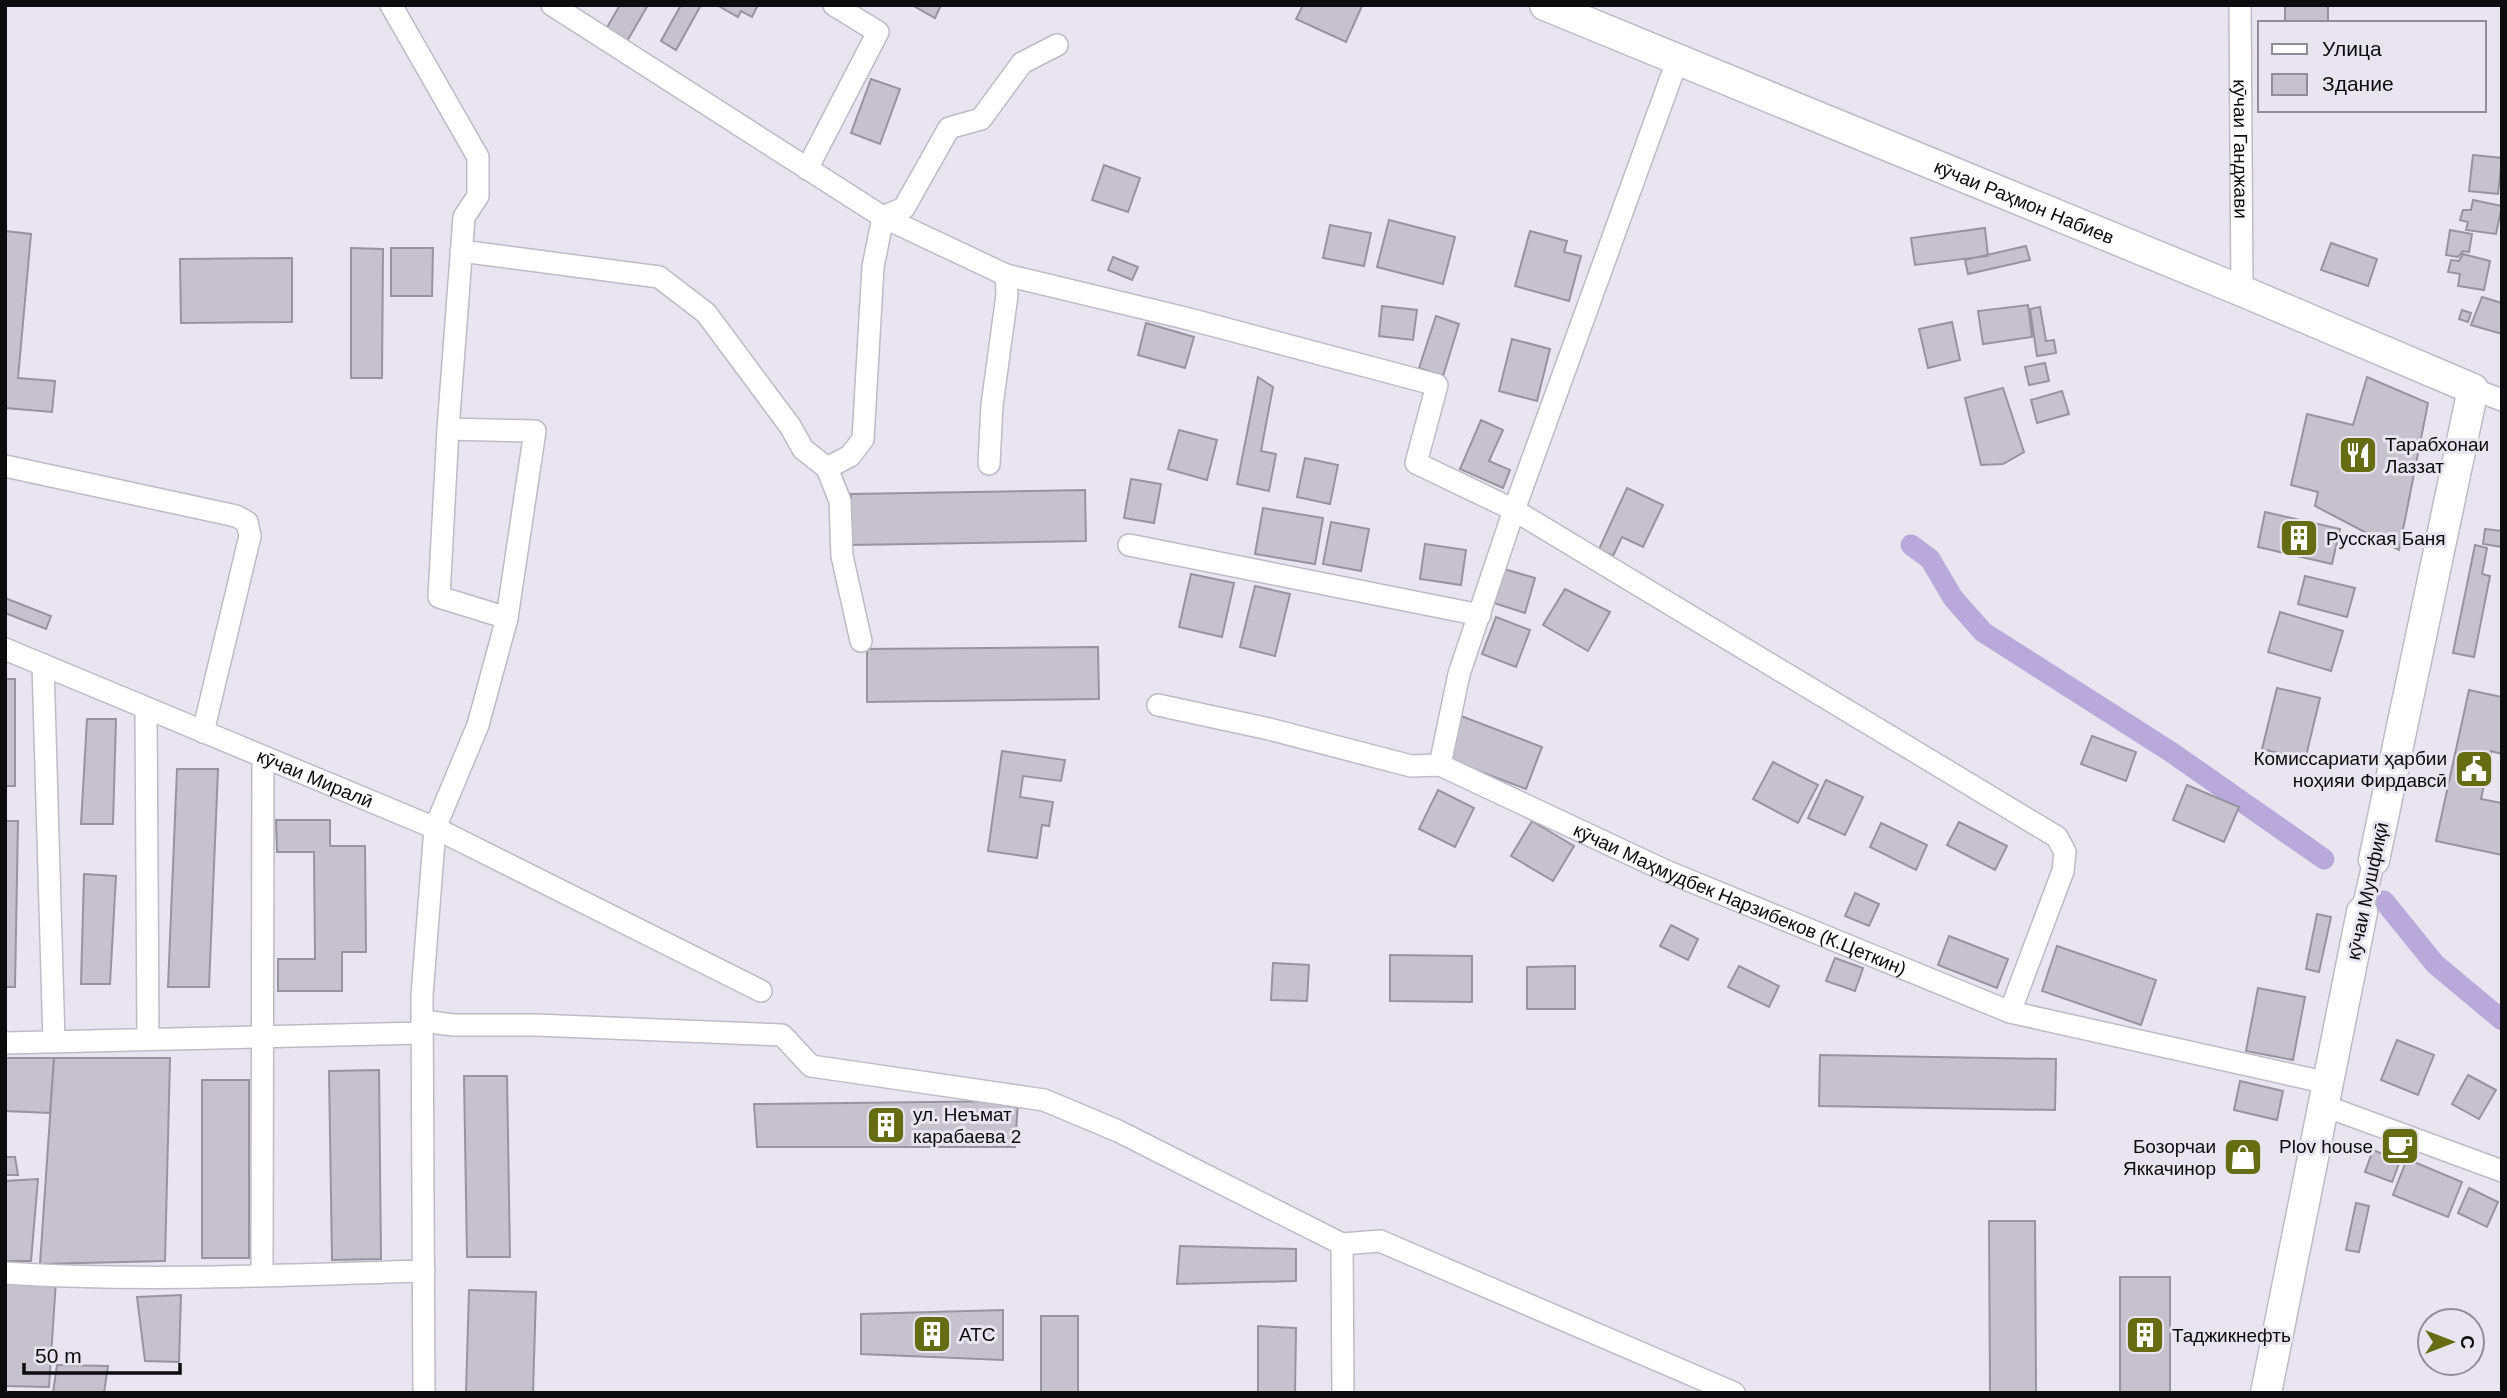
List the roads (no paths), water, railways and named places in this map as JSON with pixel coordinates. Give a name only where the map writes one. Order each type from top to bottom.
[{"type":"street","points":[[391,5],[478,157],[478,196],[464,217],[439,597],[507,618]]},
{"type":"street","points":[[552,5],[883,218],[1006,275],[1189,319],[1437,385],[1416,463],[1514,510],[2057,837],[2065,852],[2063,871],[2010,1012]]},
{"type":"street","points":[[807,169],[878,32],[834,5]]},
{"type":"street","name":"кӯчаи Раҳмон Набиев","points":[[1545,5],[2502,400]]},
{"type":"street","name":"кӯчаи Ганджави","points":[[2240,5],[2242,291]]},
{"type":"street","points":[[883,218],[904,208],[948,128],[981,119],[1022,63],[1057,46]]},
{"type":"street","points":[[1440,765],[1460,674],[1514,510],[1677,61]]},
{"type":"street","points":[[827,468],[850,456],[863,439],[873,267],[883,218]]},
{"type":"street","points":[[461,251],[659,277],[706,313],[790,426],[803,449],[827,468],[840,501],[842,556],[861,641]]},
{"type":"street","points":[[989,464],[992,405],[1007,295],[1006,275]]},
{"type":"street","name":"кӯчаи Мушфиқӣ","points":[[2266,1393],[2361,912],[2473,389]]},
{"type":"street","points":[[424,1393],[422,995],[436,828],[478,725],[507,618],[535,431],[448,429]]},
{"type":"street","points":[[5,466],[236,516],[247,522],[250,536],[203,732]]},
{"type":"street","points":[[1129,545],[1479,615]]},
{"type":"street","name":"кӯчаи Миралӣ","points":[[5,649],[436,828],[761,991]]},
{"type":"street","points":[[43,665],[54,1042]]},
{"type":"street","name":"кӯчаи Маҳмудбек Нарзибеков (К.Цеткин)","points":[[1158,705],[1269,729],[1411,766],[1440,765],[1666,871],[2010,1012],[2326,1094],[2502,1171]]},
{"type":"street","points":[[146,708],[148,1039]]},
{"type":"street","points":[[262,1276],[263,757]]},
{"type":"street","points":[[5,1043],[264,1037],[454,1025],[536,1025],[782,1035],[811,1066],[1044,1100],[1118,1131],[1342,1244],[1380,1241],[1734,1393]]},
{"type":"street","points":[[1342,1244],[1343,1393]]},
{"type":"street","points":[[5,1273],[54,1276],[262,1276],[424,1271]]},
{"type":"waterway","points":[[1911,545],[1930,559],[1953,598],[1983,632],[2171,752],[2324,859]]},
{"type":"waterway","points":[[2384,901],[2435,964],[2502,1020]]},
{"type":"place","name":"Тарабхонаи Лаззат","points":[[2358,455]]},
{"type":"place","name":"Русская Баня","points":[[2299,538]]},
{"type":"place","name":"Комиссариати ҳарбии ноҳияи Фирдавсӣ","points":[[2474,769]]},
{"type":"place","name":"ул. Неъмат карабаева 2","points":[[886,1125]]},
{"type":"place","name":"Plov house","points":[[2400,1146]]},
{"type":"place","name":"Бозорчаи Яккачинор","points":[[2243,1157]]},
{"type":"place","name":"АТС","points":[[932,1334]]},
{"type":"place","name":"Таджикнефть","points":[[2145,1335]]}]
